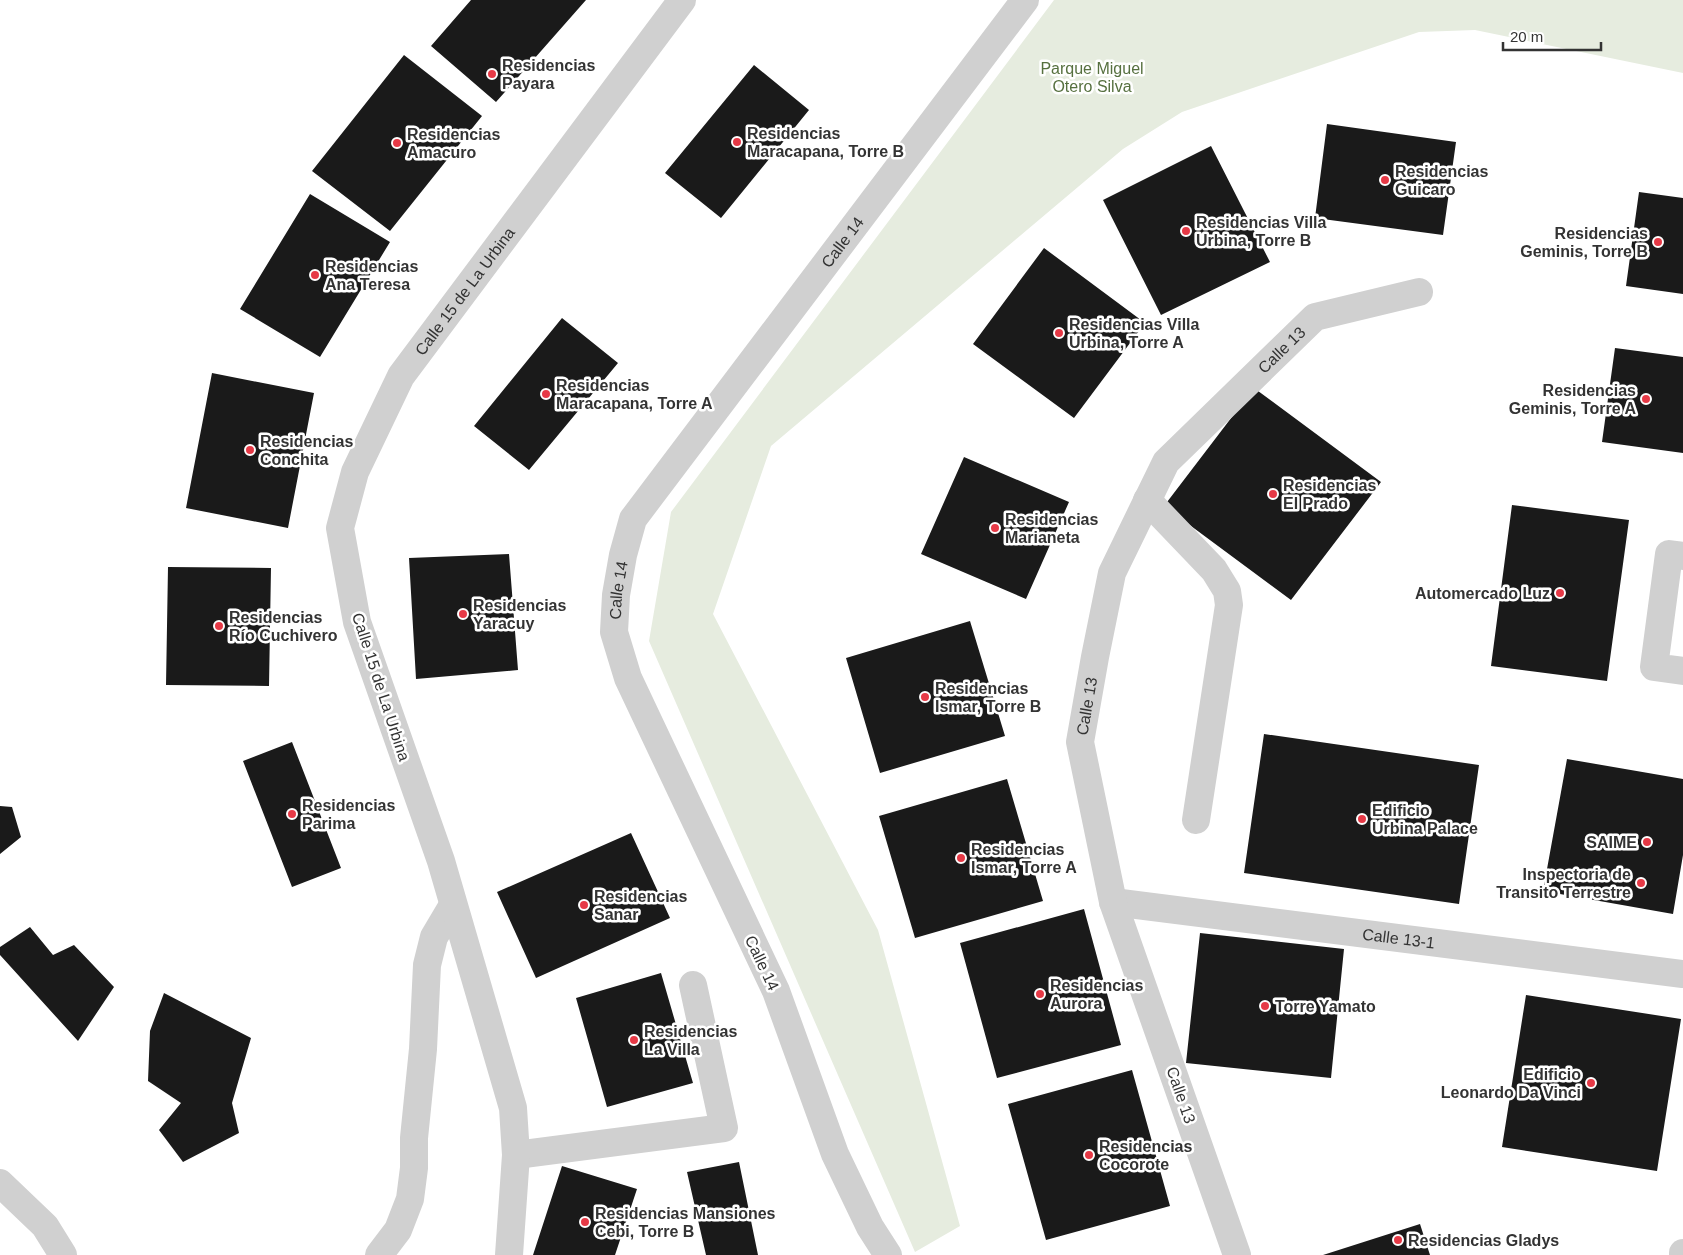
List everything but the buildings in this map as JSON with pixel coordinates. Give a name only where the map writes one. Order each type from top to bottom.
[{"type":"street","name":"Calle 15 de La Urbina","points":[[509,1255],[516,1155],[514,1108],[441,861],[357,622],[340,528],[355,472],[401,376],[682,0]]},
{"type":"street","name":"Calle 14","points":[[888,1255],[870,1227],[835,1154],[776,991],[628,678],[614,632],[616,595],[623,555],[634,519],[1025,0]]},
{"type":"street","name":"Calle 13","points":[[1237,1255],[1114,902],[1080,742],[1112,574],[1166,462],[1315,316],[1419,292]]},
{"type":"street","points":[[1148,500],[1214,570],[1227,591],[1229,605],[1196,820]]},
{"type":"street","points":[[1683,556],[1670,554],[1654,667],[1683,671]]},
{"type":"street","name":"Calle 13-1","points":[[1114,902],[1683,974]]},
{"type":"street","points":[[379,1255],[398,1230],[410,1199],[423,1049],[427,965],[434,937],[454,904]]},
{"type":"street","points":[[516,1155],[724,1128],[693,985]]},
{"type":"street","points":[[0,1183],[45,1226],[63,1255]]},
{"type":"green space","name":"Parque Miguel Otero Silva","points":[[1054,0],[1683,0],[1683,73],[1475,30],[1419,32],[1182,112],[1123,149],[771,446],[713,614],[878,930],[960,1226],[915,1252],[649,641],[671,512]]},
{"type":"place","name":"Residencias Payara","points":[[492,74]]},
{"type":"place","name":"Residencias Maracapana, Torre B","points":[[737,142]]},
{"type":"place","name":"Residencias Amacuro","points":[[397,143]]},
{"type":"place","name":"Residencias Guicaro","points":[[1385,180]]},
{"type":"place","name":"Residencias Villa Urbina, Torre B","points":[[1186,231]]},
{"type":"place","name":"Residencias Geminis, Torre B","points":[[1658,242]]},
{"type":"place","name":"Residencias Ana Teresa","points":[[315,275]]},
{"type":"place","name":"Residencias Villa Urbina, Torre A","points":[[1059,333]]},
{"type":"place","name":"Residencias Maracapana, Torre A","points":[[546,394]]},
{"type":"place","name":"Residencias Geminis, Torre A","points":[[1646,399]]},
{"type":"place","name":"Residencias Conchita","points":[[250,450]]},
{"type":"place","name":"Residencias El Prado","points":[[1273,494]]},
{"type":"place","name":"Residencias Marianeta","points":[[995,528]]},
{"type":"place","name":"Automercado Luz","points":[[1560,593]]},
{"type":"place","name":"Residencias Yaracuy","points":[[463,614]]},
{"type":"place","name":"Residencias Río Cuchivero","points":[[219,626]]},
{"type":"place","name":"Residencias Ismar, Torre B","points":[[925,697]]},
{"type":"place","name":"Residencias Parima","points":[[292,814]]},
{"type":"place","name":"Edificio Urbina Palace","points":[[1362,819]]},
{"type":"place","name":"SAIME","points":[[1647,842]]},
{"type":"place","name":"Residencias Ismar, Torre A","points":[[961,858]]},
{"type":"place","name":"Inspectoria de Transito Terrestre","points":[[1641,883]]},
{"type":"place","name":"Residencias Sanar","points":[[584,905]]},
{"type":"place","name":"Residencias Aurora","points":[[1040,994]]},
{"type":"place","name":"Torre Yamato","points":[[1265,1006]]},
{"type":"place","name":"Residencias La Villa","points":[[634,1040]]},
{"type":"place","name":"Edificio Leonardo Da Vinci","points":[[1591,1083]]},
{"type":"place","name":"Residencias Cocorote","points":[[1089,1155]]},
{"type":"place","name":"Residencias Mansiones Cebi, Torre B","points":[[585,1222]]},
{"type":"place","name":"Residencias Gladys","points":[[1398,1240]]}]
